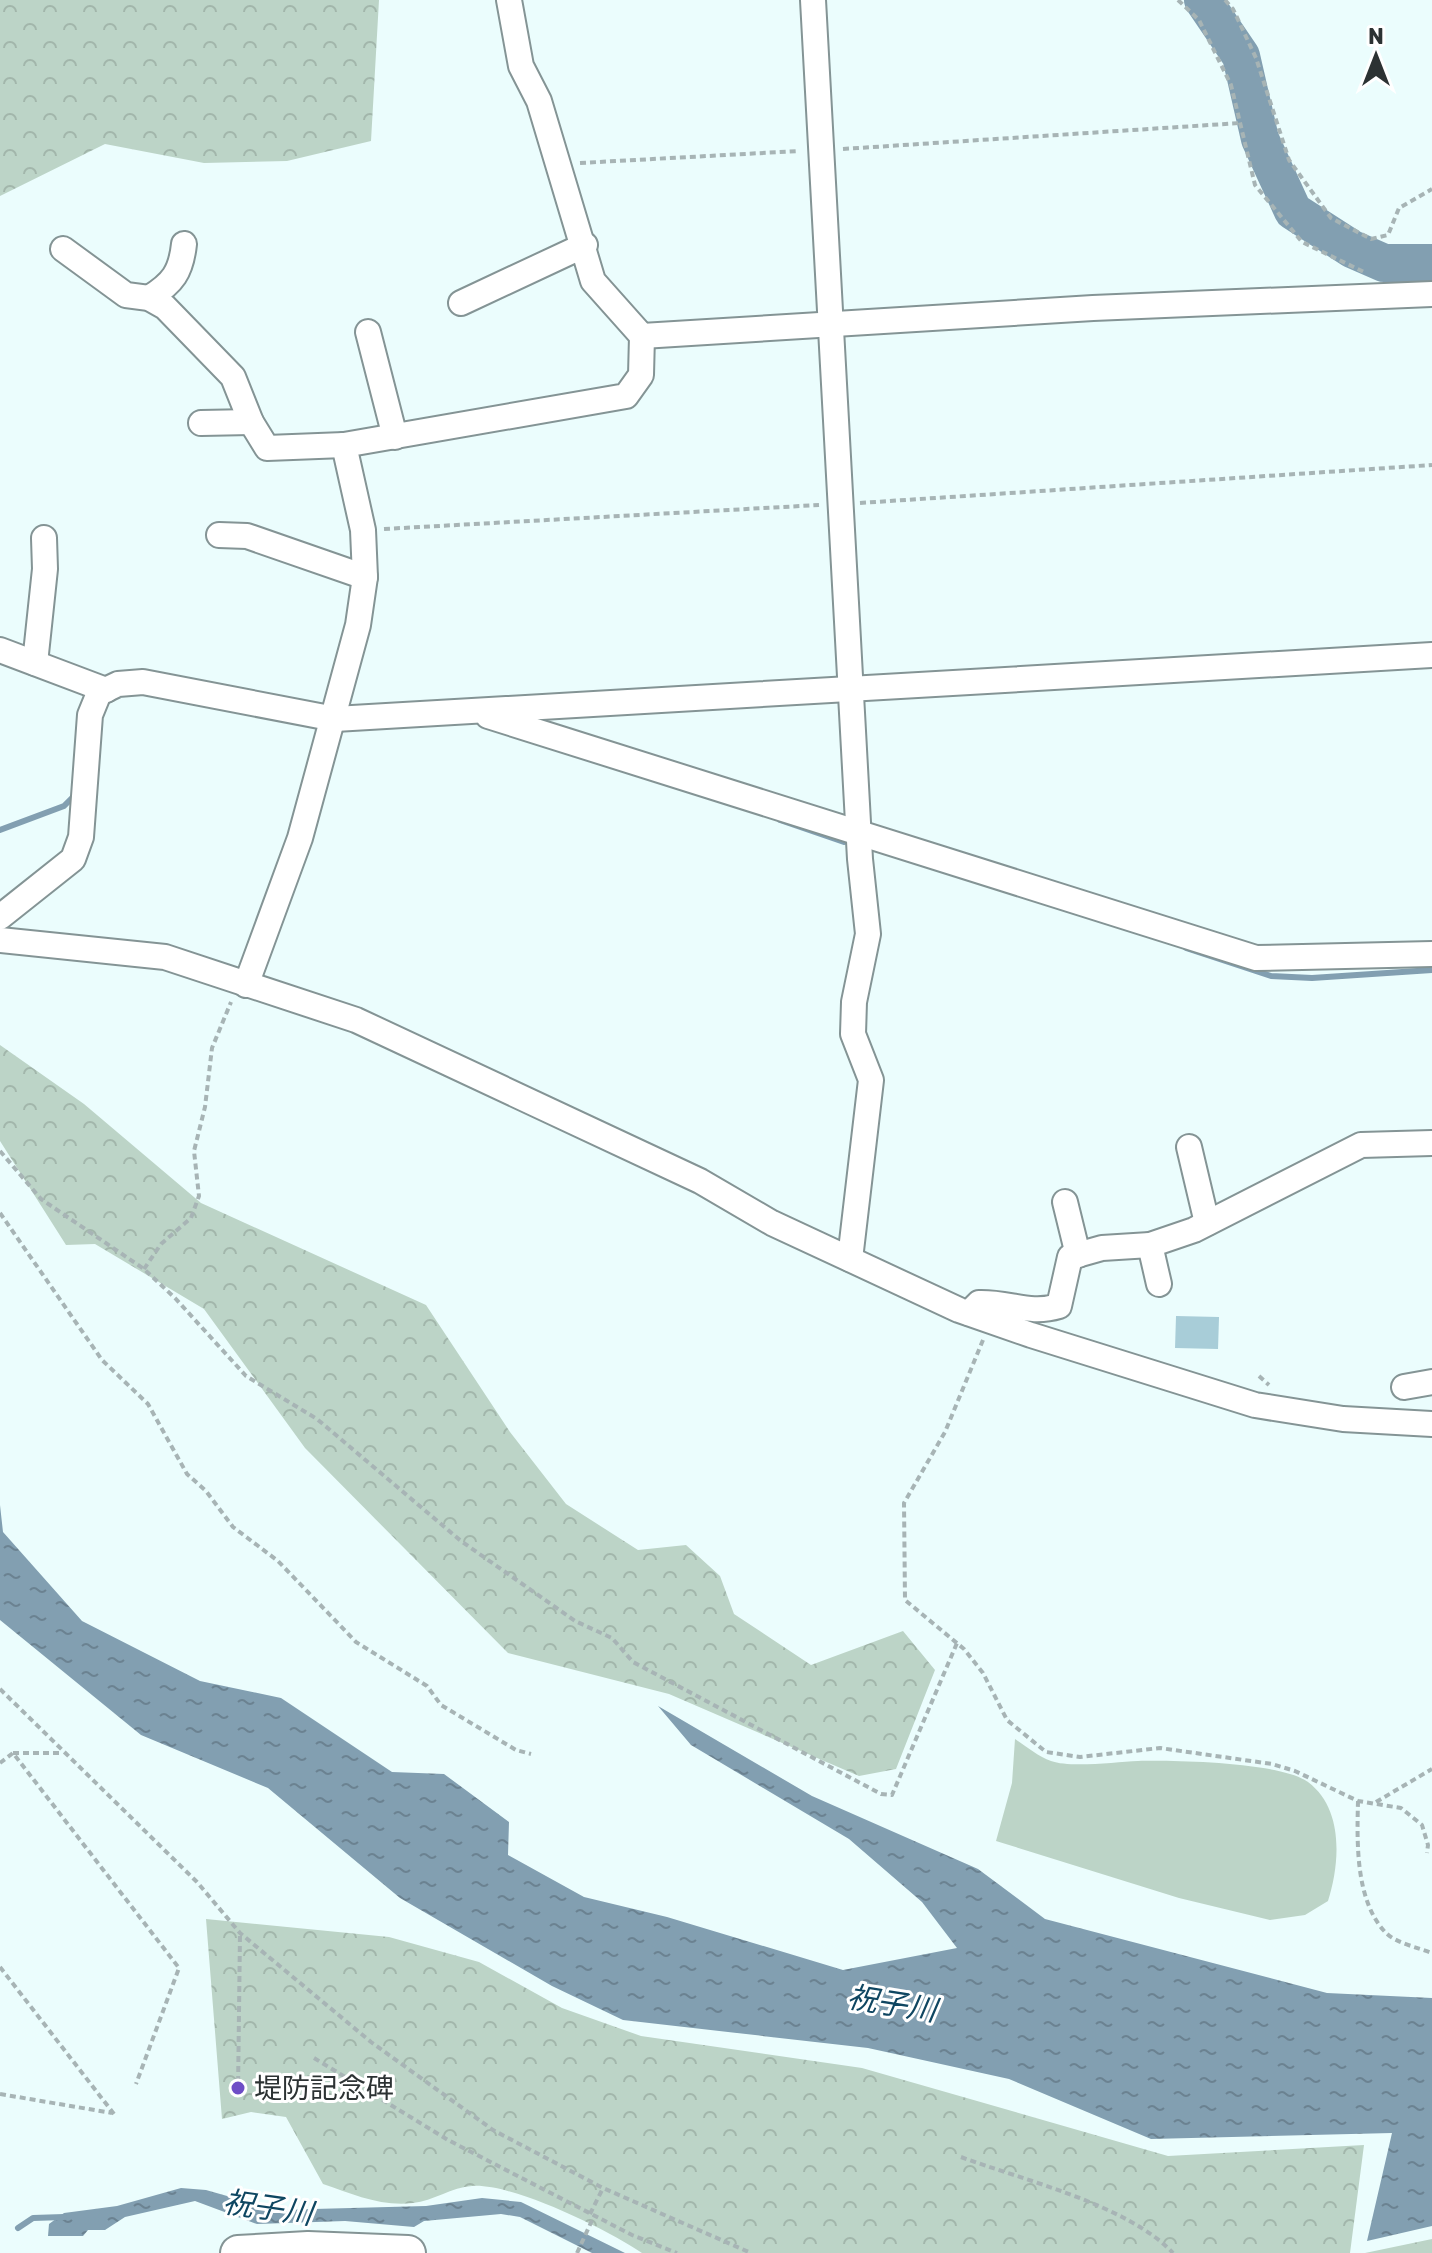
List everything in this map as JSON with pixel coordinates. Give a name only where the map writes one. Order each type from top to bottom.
[{"type":"main road","points":[[238,2253],[308,2249],[408,2253]]},
{"type":"street","points":[[63,249],[126,295],[149,298],[165,307],[233,377],[251,422],[267,448],[344,445],[626,396],[641,375],[642,336],[593,281],[585,245],[539,101],[521,66],[509,0]]},
{"type":"street","points":[[813,0],[851,689],[868,934],[854,1002],[853,1034],[871,1080],[850,1259]]},
{"type":"street","points":[[149,298],[172,284],[182,264],[184,244]]},
{"type":"street","points":[[461,303],[585,245]]},
{"type":"street","points":[[642,336],[1093,308],[1432,294]]},
{"type":"street","points":[[368,332],[395,437]]},
{"type":"street","points":[[201,423],[251,422]]},
{"type":"street","points":[[243,984],[300,838],[335,719],[358,625],[365,577],[363,530],[344,445]]},
{"type":"street","points":[[219,535],[247,536],[365,577]]},
{"type":"street","points":[[35,663],[45,569],[44,538]]},
{"type":"street","points":[[0,650],[106,690]]},
{"type":"street","points":[[0,917],[73,859],[81,837],[90,715],[99,693],[143,682],[335,719],[1432,655]]},
{"type":"street","points":[[476,712],[1256,958],[1432,954]]},
{"type":"street","points":[[0,940],[165,957],[356,1020],[700,1181],[772,1223],[980,1316],[1255,1405],[1343,1419],[1432,1424]]},
{"type":"street","points":[[980,1316],[979,1303],[998,1303],[1040,1312],[1059,1306],[1070,1257],[1102,1248],[1150,1245],[1207,1223],[1361,1145],[1432,1143]]},
{"type":"street","points":[[1189,1147],[1207,1223]]},
{"type":"street","points":[[1065,1202],[1078,1255]]},
{"type":"street","points":[[1150,1245],[1159,1284]]},
{"type":"street","points":[[1404,1387],[1432,1382]]},
{"type":"path","points":[[1178,0],[1199,20],[1231,85],[1255,185],[1302,242],[1371,276]]},
{"type":"path","points":[[1225,0],[1233,9],[1256,58],[1289,160],[1331,218],[1371,239],[1388,235],[1399,208],[1432,189]]},
{"type":"path","points":[[560,164],[1240,123]]},
{"type":"path","points":[[363,530],[843,504],[1432,465]]},
{"type":"path","points":[[144,1269],[161,1244],[191,1218],[199,1196],[194,1151],[205,1107],[209,1065],[243,984]]},
{"type":"path","points":[[0,1151],[41,1199],[144,1269],[175,1298],[246,1376],[317,1419],[461,1541],[575,1621],[612,1638],[633,1662],[881,1794],[892,1795],[957,1643]]},
{"type":"path","points":[[0,1213],[102,1360],[148,1404],[187,1474],[206,1491],[233,1527],[278,1561],[356,1642],[427,1686],[441,1705],[516,1750],[531,1754]]},
{"type":"path","points":[[980,1316],[945,1432],[904,1503],[905,1600],[957,1643],[983,1673],[1007,1720],[1046,1752],[1080,1757],[1160,1748],[1272,1764],[1319,1781],[1358,1801],[1401,1808],[1422,1825],[1427,1853]]},
{"type":"path","points":[[0,1689],[197,1882],[240,1933],[360,2033],[493,2130],[603,2188],[751,2253]]},
{"type":"path","points":[[0,1763],[13,1753],[63,1753]]},
{"type":"path","points":[[13,1753],[179,1968],[136,2084]]},
{"type":"path","points":[[1376,1802],[1432,1769]]},
{"type":"path","points":[[1358,1801],[1357,1843],[1367,1898],[1387,1934],[1432,1953]]},
{"type":"path","points":[[238,2092],[240,1933]]},
{"type":"path","points":[[0,1967],[114,2114],[0,2094]]},
{"type":"path","points":[[314,2058],[448,2140],[592,2215],[677,2253]]},
{"type":"path","points":[[961,2157],[1128,2218],[1158,2237],[1173,2253]]},
{"type":"path","points":[[577,2253],[589,2230],[603,2188]]},
{"type":"green space","points":[[0,0],[379,0],[371,141],[287,161],[204,163],[105,144],[0,196]]},
{"type":"green space","points":[[0,1045],[84,1104],[201,1203],[426,1305],[510,1432],[566,1504],[638,1550],[686,1545],[720,1576],[734,1614],[811,1665],[903,1631],[935,1670],[896,1769],[859,1776],[669,1694],[508,1653],[305,1448],[204,1309],[95,1244],[66,1245],[0,1141]]},
{"type":"green space","points":[[1015,1739],[1042,1757],[1059,1763],[1200,1762],[1275,1770],[1308,1782],[1320,1793],[1328,1807],[1336,1837],[1335,1870],[1328,1901],[1305,1915],[1270,1920],[1179,1898],[996,1841],[1012,1783]]},
{"type":"green space","points":[[206,1919],[389,1937],[479,1962],[562,2008],[641,2036],[862,2068],[1168,2156],[1364,2145],[1350,2253],[642,2253],[560,2210],[490,2187],[465,2187],[413,2203],[367,2199],[323,2184],[286,2117],[251,2112],[222,2119]]},
{"type":"green space","points":[[1432,2239],[1432,2253],[1365,2253]]},
{"type":"water","points":[[0,1505],[3,1532],[82,1621],[200,1681],[281,1698],[392,1772],[444,1774],[509,1822],[508,1855],[584,1897],[667,1917],[843,1970],[957,1948],[922,1902],[849,1839],[691,1745],[658,1706],[812,1796],[978,1869],[1045,1919],[1327,1993],[1432,1998],[1432,2226],[1367,2241],[1392,2133],[1151,2139],[1009,2079],[868,2048],[623,2020],[552,1986],[400,1898],[268,1788],[141,1735],[0,1620]]},
{"type":"water","points":[[181,2188],[206,2190],[276,2210],[426,2206],[482,2198],[521,2202],[625,2253],[592,2253],[520,2217],[501,2214],[424,2221],[414,2227],[345,2221],[257,2224],[195,2201],[125,2217],[105,2230],[88,2230],[83,2236],[48,2236],[49,2224],[64,2213],[117,2206]]},
{"type":"building","points":[[1176,1316],[1219,1317],[1218,1349],[1175,1348]]},
{"type":"waterway","points":[[1203,0],[1241,56],[1260,139],[1293,211],[1352,249],[1384,263],[1432,263]]},
{"type":"waterway","points":[[0,830],[64,806],[75,795]]},
{"type":"waterway","points":[[780,820],[844,842]]},
{"type":"waterway","points":[[1186,948],[1271,976],[1312,978],[1432,970]]},
{"type":"waterway","name":"祝子川","points":[[18,2228],[33,2218],[64,2217]]},
{"type":"place","name":"堤防記念碑","points":[[238,2088]]}]
